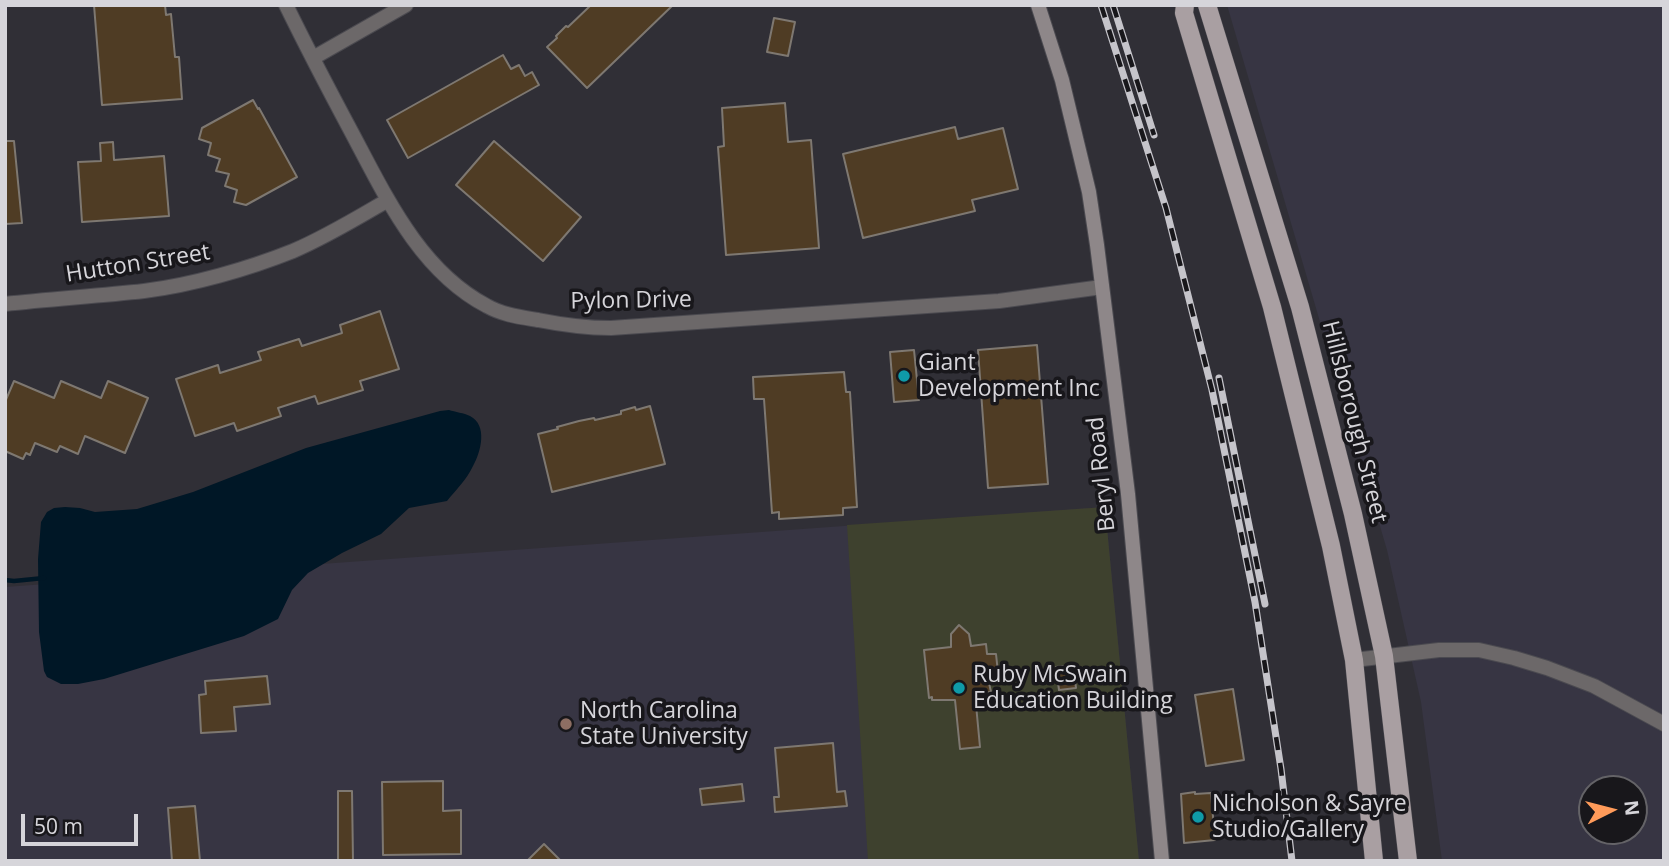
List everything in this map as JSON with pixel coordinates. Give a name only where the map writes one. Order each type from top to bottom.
[{"type":"main road","points":[[1185,5],[1184,13],[1272,307],[1331,546],[1354,660],[1374,861]]},
{"type":"main road","name":"Hillsborough Street","points":[[1207,5],[1300,307],[1353,514],[1384,656],[1408,861]]},
{"type":"street","name":"Pylon Drive","points":[[286,5],[388,200],[431,262],[449,280],[487,307],[509,315],[586,328],[611,328],[999,301],[1102,287]]},
{"type":"street","points":[[313,58],[407,5]]},
{"type":"street","name":"Beryl Road","points":[[1038,5],[1062,80],[1086,179],[1102,287],[1128,494],[1162,861]]},
{"type":"street","name":"Hutton Street","points":[[5,304],[145,291],[230,272],[292,251],[328,235],[388,200]]},
{"type":"street","points":[[1354,660],[1439,650],[1479,650],[1547,668],[1594,686],[1664,724]]},
{"type":"shaded area","points":[[1227,5],[1664,5],[1664,861],[1442,861],[1421,702],[1387,550]]},
{"type":"shaded area","name":"North Carolina State University","points":[[1105,507],[1139,861],[5,861],[5,587]]},
{"type":"green space","points":[[1105,507],[1139,861],[868,861],[847,525]]},
{"type":"water","points":[[449,410],[476,420],[481,432],[476,460],[461,484],[447,501],[409,508],[381,534],[308,573],[292,590],[278,619],[244,636],[104,679],[61,684],[47,677],[39,632],[38,559],[41,522],[47,512],[65,507],[95,512],[137,509],[193,492],[306,448]]},
{"type":"building","points":[[94,5],[165,5],[166,15],[171,14],[175,57],[179,57],[182,99],[102,105]]},
{"type":"building","points":[[591,5],[673,5],[587,88],[547,47]]},
{"type":"building","points":[[774,18],[795,22],[788,56],[767,52]]},
{"type":"building","points":[[503,55],[511,69],[519,65],[525,76],[532,72],[539,85],[408,158],[387,120]]},
{"type":"building","points":[[253,100],[297,177],[246,205],[234,202],[237,190],[225,186],[229,174],[216,171],[220,159],[208,155],[211,143],[199,139],[202,128]]},
{"type":"building","points":[[785,103],[788,142],[811,140],[819,248],[726,255],[718,147],[724,146],[722,108]]},
{"type":"building","points":[[955,127],[958,139],[1003,128],[1018,189],[972,200],[975,211],[863,238],[843,154]]},
{"type":"building","points":[[5,141],[14,141],[22,223],[5,224]]},
{"type":"building","points":[[494,141],[581,217],[543,261],[456,185]]},
{"type":"building","points":[[113,142],[114,160],[164,156],[169,216],[82,222],[78,162],[101,161],[100,143]]},
{"type":"building","points":[[380,311],[399,369],[360,381],[363,390],[318,404],[315,396],[278,408],[281,416],[237,431],[234,423],[195,436],[176,379],[218,365],[220,373],[261,360],[258,352],[299,339],[302,346],[342,333],[340,325]]},
{"type":"building","points":[[1037,345],[1048,484],[988,488],[978,350]]},
{"type":"building","name":"Giant Development Inc","points":[[914,350],[919,400],[894,402],[890,352]]},
{"type":"building","points":[[844,372],[846,392],[850,392],[857,507],[843,508],[843,515],[779,519],[779,512],[772,513],[764,399],[754,399],[753,377]]},
{"type":"building","points":[[14,381],[54,398],[61,381],[101,398],[108,381],[148,398],[125,453],[85,436],[78,454],[60,446],[57,452],[35,443],[30,455],[26,453],[23,459],[5,451],[5,402]]},
{"type":"building","points":[[650,406],[665,464],[552,492],[538,434],[579,421],[621,414],[621,411],[635,407],[636,410]]},
{"type":"building","name":"Ruby McSwain Education Building","points":[[959,625],[969,634],[971,646],[986,644],[987,654],[996,654],[999,682],[989,683],[991,692],[975,694],[980,747],[960,749],[955,700],[929,698],[924,650],[951,647],[951,634]]},
{"type":"building","points":[[1073,665],[1076,688],[1059,690],[1056,667]]},
{"type":"building","points":[[267,676],[270,704],[234,707],[236,731],[201,733],[199,695],[206,694],[205,681]]},
{"type":"building","points":[[1233,689],[1244,760],[1206,766],[1195,695]]},
{"type":"building","points":[[833,743],[837,792],[845,791],[847,806],[775,812],[774,797],[779,797],[775,748]]},
{"type":"building","points":[[443,781],[443,811],[461,810],[461,854],[383,855],[382,782]]},
{"type":"building","points":[[742,784],[744,801],[702,805],[700,789]]},
{"type":"building","points":[[338,791],[352,791],[353,861],[338,861]]},
{"type":"building","name":"Nicholson & Sayre Studio/Gallery","points":[[1211,793],[1215,840],[1184,843],[1181,794]]},
{"type":"building","points":[[195,806],[200,861],[172,861],[168,808]]},
{"type":"building","points":[[544,844],[561,861],[527,861]]},
{"type":"waterway","points":[[5,580],[44,578]]},
{"type":"railway","points":[[1101,5],[1166,208],[1212,390],[1255,602],[1281,769],[1292,861]]},
{"type":"railway","points":[[1113,5],[1154,135]]},
{"type":"railway","points":[[1219,378],[1265,604]]},
{"type":"place","name":"Giant Development Inc","points":[[904,376]]},
{"type":"place","name":"Ruby McSwain Education Building","points":[[959,688]]},
{"type":"place","name":"North Carolina State University","points":[[566,724]]},
{"type":"place","name":"Nicholson & Sayre Studio/Gallery","points":[[1198,817]]}]
